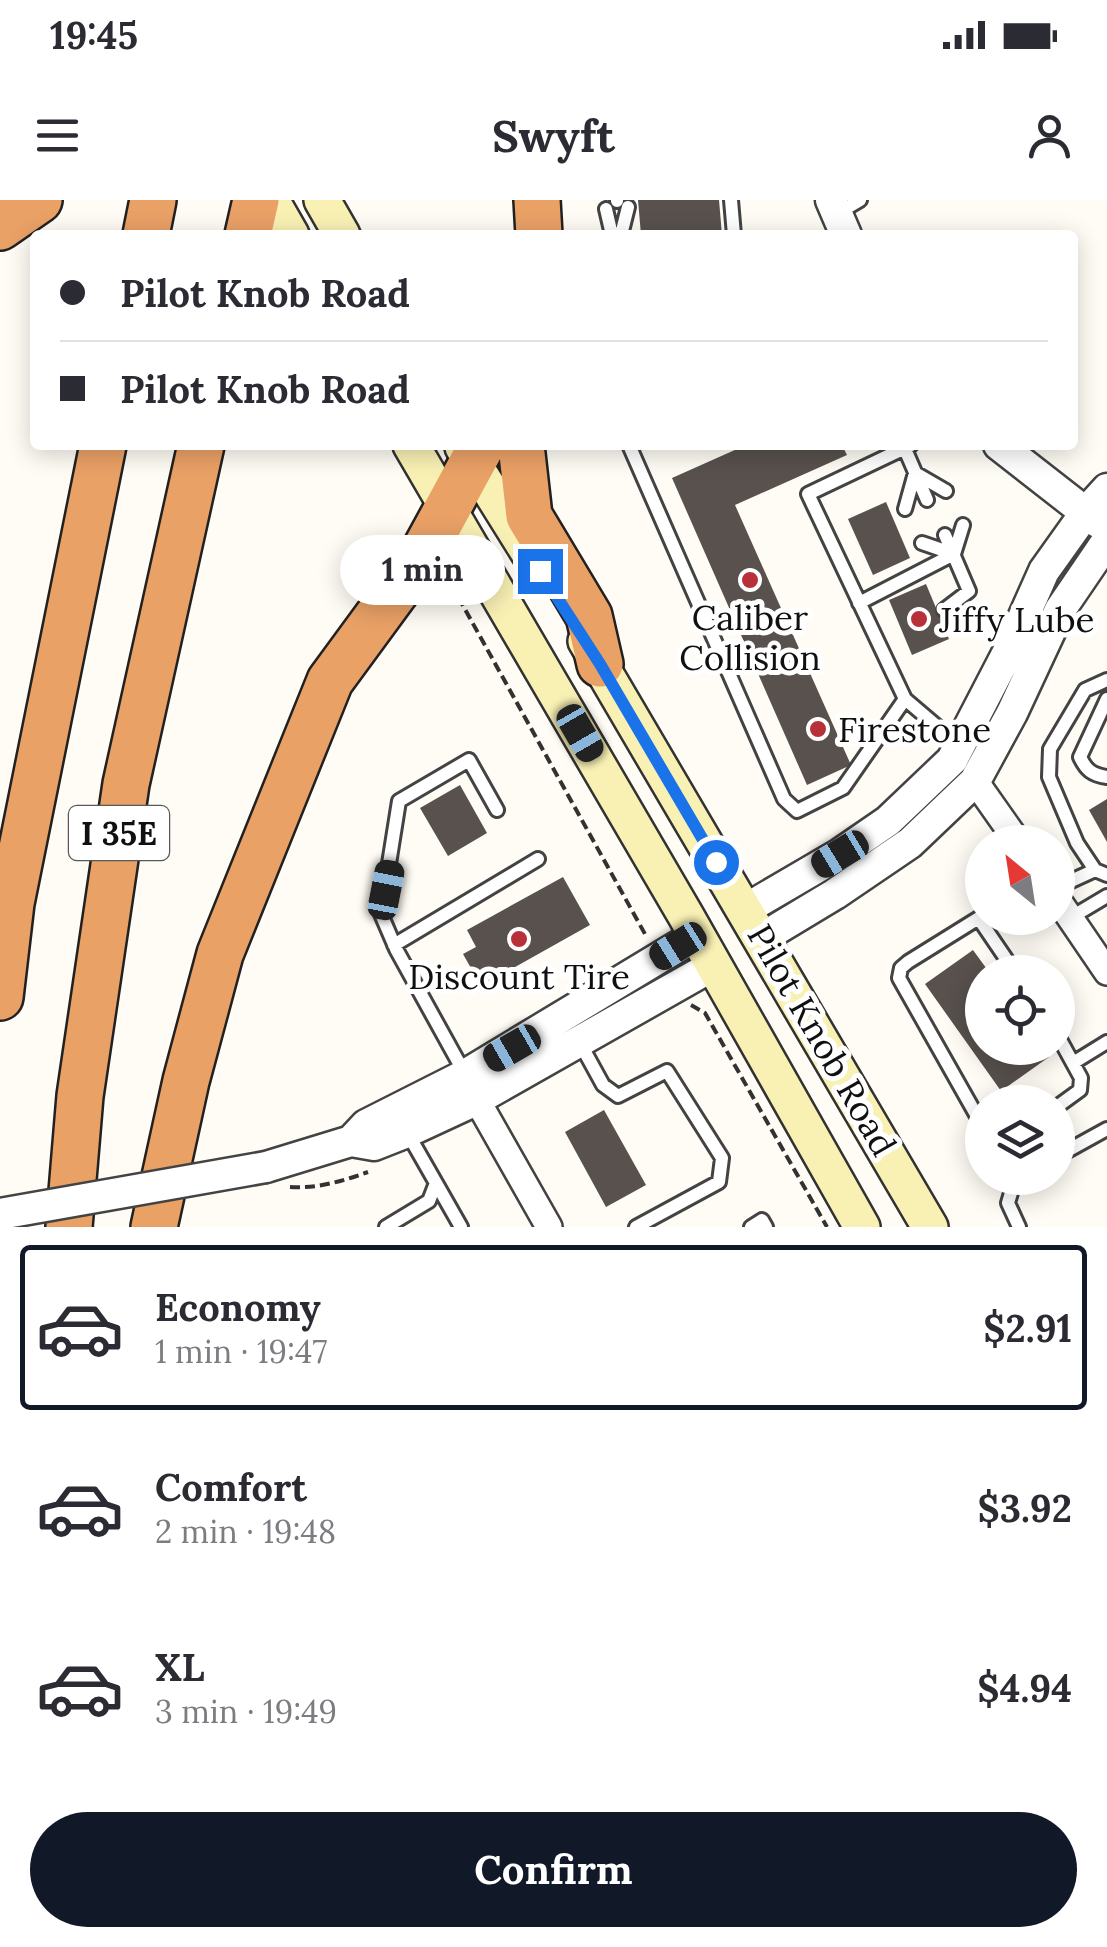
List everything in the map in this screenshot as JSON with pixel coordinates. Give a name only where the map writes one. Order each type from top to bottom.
[{"type":"highway","points":[[0,227],[38,200]]},
{"type":"highway","points":[[147,230],[153,200]]},
{"type":"highway","points":[[249,230],[256,200]]},
{"type":"highway","points":[[508,200],[510,230]]},
{"type":"highway","points":[[537,200],[539,230]]},
{"type":"highway","name":"I 35E","points":[[0,997],[11,904],[103,450]]},
{"type":"highway","name":"I 35E","points":[[70,1227],[80,1096],[126,784],[200,450]]},
{"type":"highway","points":[[154,1227],[186,1081],[220,954],[330,681],[421,557],[472,450]]},
{"type":"highway","points":[[522,450],[529,516],[589,616],[600,664]]},
{"type":"main road","points":[[270,200],[288,230]]},
{"type":"main road","points":[[322,200],[339,230]]},
{"type":"main road","name":"Pilot Knob Road","points":[[414,450],[862,1227]]},
{"type":"main road","name":"Pilot Knob Road","points":[[472,450],[930,1227]]},
{"type":"main road","points":[[705,950],[754,923]]},
{"type":"street","points":[[754,923],[888,821],[952,760],[1008,652],[1044,571],[1100,510],[1007,450]]},
{"type":"street","points":[[754,923],[835,894],[910,843],[975,781],[1012,714],[1060,610],[1107,541]]},
{"type":"street","points":[[975,781],[1006,825]]},
{"type":"street","points":[[1075,925],[1107,972]]},
{"type":"street","points":[[0,1214],[266,1167],[351,1141],[374,1145],[407,1132],[660,958],[705,950]]},
{"type":"street","points":[[351,1141],[366,1125],[579,1041],[679,985],[705,950]]},
{"type":"street","points":[[470,1087],[549,1227]]},
{"type":"lane","points":[[731,200],[734,230]]},
{"type":"lane","points":[[614,204],[617,230]]},
{"type":"lane","points":[[614,204],[617,230]]},
{"type":"lane","points":[[631,450],[784,800],[797,811],[844,788],[905,698]]},
{"type":"lane","points":[[872,450],[878,461]]},
{"type":"lane","points":[[902,450],[808,494],[905,698],[961,746]]},
{"type":"lane","points":[[909,450],[928,500]]},
{"type":"lane","points":[[915,473],[946,491]]},
{"type":"lane","points":[[905,509],[915,473]]},
{"type":"lane","points":[[859,603],[954,554],[962,525]]},
{"type":"lane","points":[[944,535],[969,590],[944,610]]},
{"type":"lane","points":[[922,543],[954,554]]},
{"type":"lane","points":[[1075,880],[1101,872],[1077,842],[1050,777],[1050,749],[1085,690],[1107,680]]},
{"type":"lane","points":[[1107,699],[1080,756],[1085,768],[1096,776],[1107,777]]},
{"type":"lane","points":[[470,1087],[381,914],[399,801],[469,760],[498,810]]},
{"type":"lane","points":[[394,944],[538,859]]},
{"type":"lane","points":[[1075,906],[1107,896]]},
{"type":"lane","points":[[965,927],[908,962],[901,968],[900,978],[965,1095]]},
{"type":"lane","points":[[579,1041],[603,1085],[618,1096],[666,1070],[722,1158],[719,1182],[636,1227]]},
{"type":"lane","points":[[1075,1062],[1107,1042]]},
{"type":"lane","points":[[1074,1065],[1081,1078],[1080,1090],[1075,1094]]},
{"type":"lane","points":[[1075,1147],[1107,1130]]},
{"type":"lane","points":[[407,1132],[461,1227]]},
{"type":"lane","points":[[386,1227],[429,1201],[436,1183]]},
{"type":"lane","points":[[1010,1195],[1008,1203],[1019,1227]]},
{"type":"lane","points":[[751,1227],[762,1220],[766,1227]]},
{"type":"path","points":[[452,584],[494,666],[660,958]]},
{"type":"path","points":[[679,985],[693,1008],[705,1013],[827,1227]]},
{"type":"building","points":[[638,200],[719,200],[722,230],[641,230]]},
{"type":"building","points":[[735,450],[844,450],[847,455],[735,505],[851,765],[807,785],[672,478]]},
{"type":"building","points":[[886,502],[910,558],[873,575],[848,519]]},
{"type":"building","name":"Jiffy Lube","points":[[926,584],[949,639],[912,655],[889,600]]},
{"type":"building","points":[[460,785],[487,833],[448,856],[420,808]]},
{"type":"building","points":[[1107,799],[1107,842],[1089,810]]},
{"type":"building","name":"Discount Tire","points":[[563,877],[590,925],[481,986],[463,954],[476,947],[467,930]]},
{"type":"building","points":[[965,956],[965,1040],[925,984]]},
{"type":"building","points":[[983,1065],[1038,1065],[1009,1085],[997,1085]]},
{"type":"building","points":[[604,1110],[646,1185],[606,1207],[565,1132]]},
{"type":"place","name":"Caliber Collision","points":[[750,580]]},
{"type":"place","name":"Jiffy Lube","points":[[919,619]]},
{"type":"place","name":"Firestone","points":[[818,729]]},
{"type":"place","name":"Discount Tire","points":[[519,939]]},
{"type":"route","points":[[540,571],[600,664],[716,862]]}]
